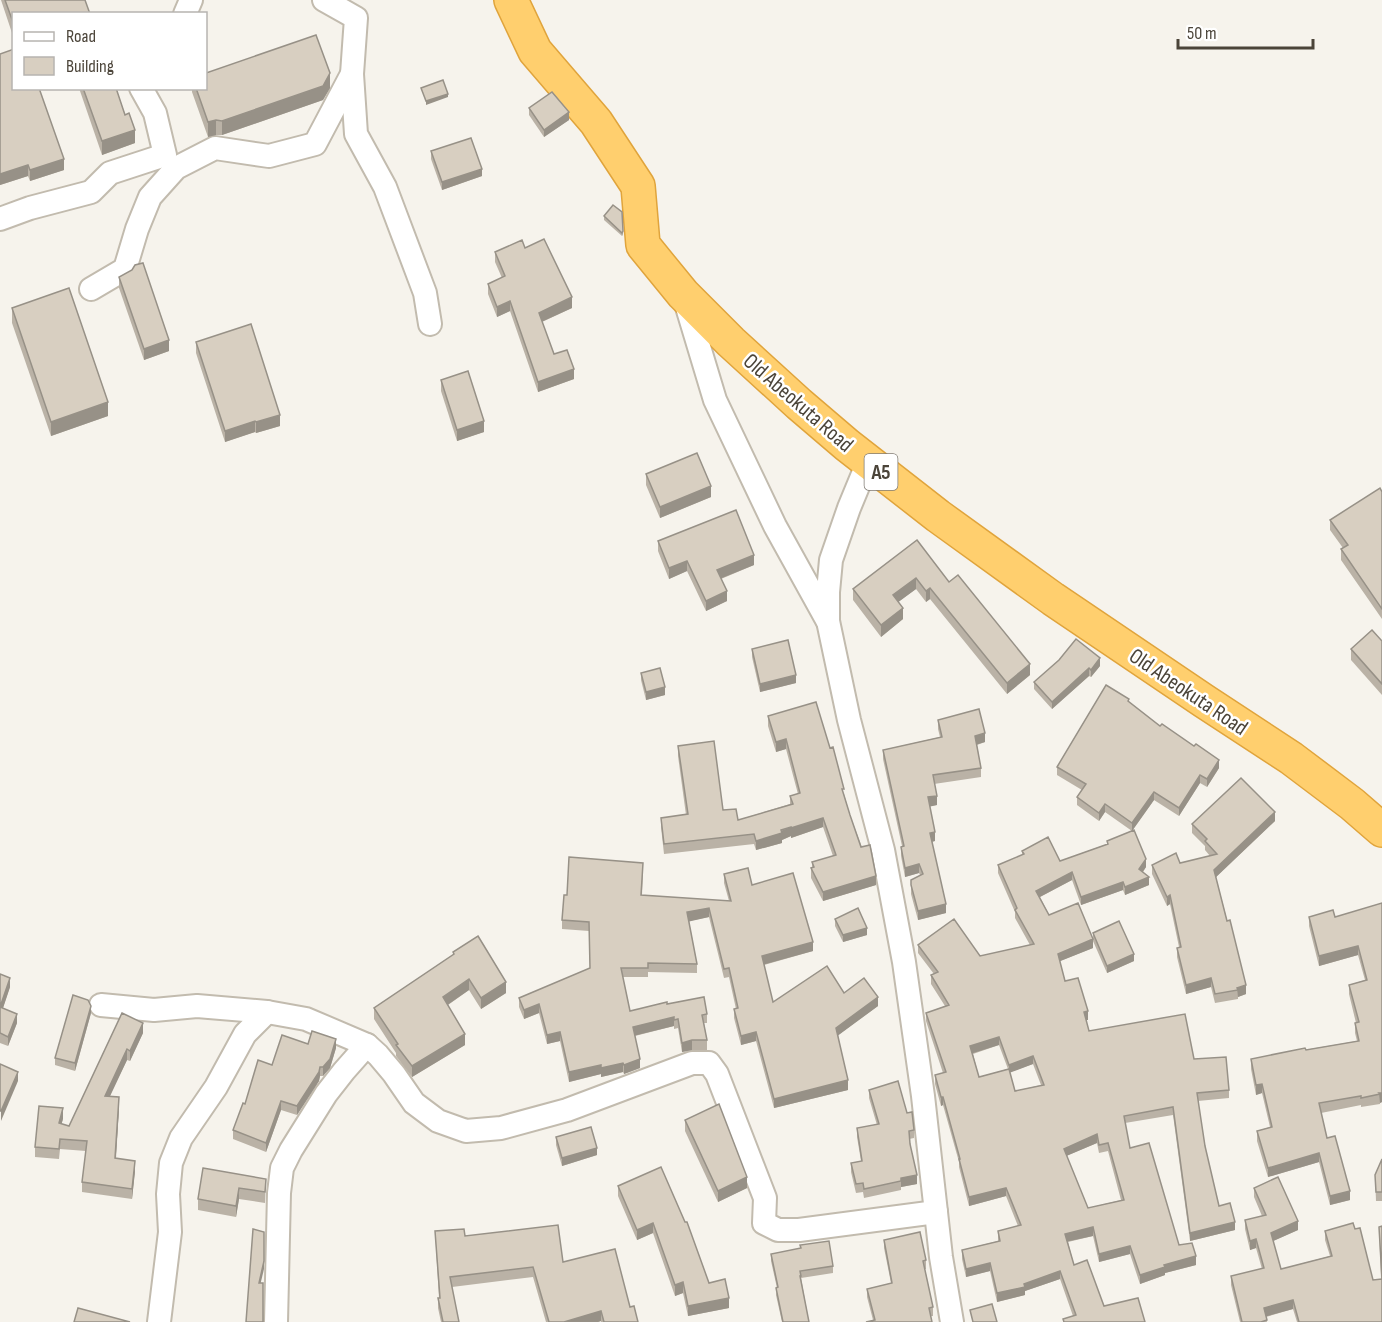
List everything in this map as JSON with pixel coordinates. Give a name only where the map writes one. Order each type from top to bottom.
[{"type":"highway","name":"Old Abeokuta Road","points":[[511,0],[535,51],[596,122],[638,186],[643,244],[683,294],[731,342],[799,404],[868,462],[938,516],[1053,599],[1291,758],[1382,830]]},
{"type":"street","points":[[324,0],[356,18],[352,74],[356,134],[386,187],[425,293],[430,324]]},
{"type":"street","points":[[91,289],[125,269],[150,197],[176,168],[215,148],[269,156],[315,144],[352,74]]},
{"type":"street","points":[[0,219],[30,208],[91,192],[110,172],[165,155],[154,113],[142,90]]},
{"type":"street","points":[[683,294],[715,400],[775,526],[828,621]]},
{"type":"street","points":[[868,462],[831,560],[828,621],[849,720],[883,850],[904,962],[952,1322]]},
{"type":"street","points":[[100,1005],[154,1010],[197,1006],[267,1012],[306,1019],[367,1045],[394,1074],[414,1103],[438,1121],[466,1131],[501,1128],[567,1110],[692,1064],[709,1063],[717,1074],[765,1198],[764,1223],[778,1230],[799,1230],[936,1212]]},
{"type":"street","points":[[159,1322],[170,1232],[168,1194],[171,1163],[181,1137],[216,1087],[245,1034],[267,1012]]},
{"type":"street","points":[[276,1322],[279,1193],[282,1168],[326,1094],[367,1045]]},
{"type":"building","points":[[5,0],[85,0],[89,12],[12,12],[12,19]]},
{"type":"building","points":[[316,35],[330,73],[323,86],[222,121],[208,122],[197,90],[207,90],[207,73]]},
{"type":"building","points":[[12,50],[12,90],[40,90],[64,159],[30,170],[28,165],[0,174],[0,54]]},
{"type":"building","points":[[443,80],[448,94],[426,101],[421,88]]},
{"type":"building","points":[[84,90],[117,90],[125,115],[129,113],[135,130],[102,141]]},
{"type":"building","points":[[552,92],[569,112],[544,130],[529,108]]},
{"type":"building","points":[[471,138],[482,169],[442,182],[431,151]]},
{"type":"building","points":[[613,205],[622,212],[622,233],[604,216]]},
{"type":"building","points":[[544,239],[572,297],[539,313],[554,354],[567,350],[574,369],[538,382],[510,301],[497,307],[488,284],[505,276],[495,252],[522,240],[525,248]]},
{"type":"building","points":[[143,263],[169,340],[144,349],[119,277],[132,270],[135,265]]},
{"type":"building","points":[[69,288],[108,402],[51,422],[12,308]]},
{"type":"building","points":[[251,324],[280,415],[225,431],[196,342]]},
{"type":"building","points":[[468,371],[484,421],[457,430],[441,380]]},
{"type":"building","points":[[697,453],[711,486],[660,507],[646,474]]},
{"type":"building","points":[[1380,488],[1382,492],[1382,609],[1341,549],[1348,545],[1330,520]]},
{"type":"building","points":[[736,510],[754,555],[717,570],[727,591],[706,601],[687,561],[669,568],[658,541]]},
{"type":"building","points":[[917,540],[949,582],[958,575],[1030,664],[1007,683],[930,588],[926,591],[916,578],[893,595],[903,608],[881,625],[853,589]]},
{"type":"building","points":[[1372,630],[1382,641],[1382,684],[1351,649]]},
{"type":"building","points":[[1076,639],[1100,658],[1091,670],[1089,668],[1052,702],[1034,682],[1059,660]]},
{"type":"building","points":[[788,640],[796,675],[760,684],[752,649]]},
{"type":"building","points":[[660,668],[665,687],[646,692],[641,673]]},
{"type":"building","points":[[1106,685],[1129,699],[1128,701],[1160,726],[1162,724],[1219,760],[1207,779],[1200,775],[1179,808],[1154,792],[1132,823],[1105,804],[1099,813],[1077,797],[1086,784],[1057,767]]},
{"type":"building","points":[[816,702],[830,748],[833,747],[844,789],[842,789],[861,847],[870,845],[876,876],[823,892],[811,868],[814,867],[812,862],[836,855],[823,818],[781,830],[782,833],[756,841],[754,834],[664,844],[661,818],[688,814],[678,746],[714,741],[723,810],[736,809],[738,820],[793,804],[790,796],[800,793],[786,739],[776,742],[768,716]]},
{"type":"building","points":[[979,709],[985,733],[975,736],[981,768],[933,775],[937,796],[928,797],[935,832],[930,833],[946,904],[918,911],[911,880],[923,874],[919,864],[905,868],[901,847],[904,846],[883,750],[942,737],[938,720]]},
{"type":"building","points":[[1241,778],[1275,812],[1214,870],[1227,921],[1230,920],[1246,985],[1237,988],[1238,990],[1215,994],[1211,978],[1186,985],[1177,948],[1181,947],[1170,895],[1167,897],[1152,865],[1176,853],[1180,863],[1217,854],[1205,841],[1207,839],[1192,824]]},
{"type":"building","points":[[1134,830],[1146,859],[1139,869],[1149,877],[1125,887],[1123,882],[1081,897],[1072,872],[1036,891],[1049,915],[1078,903],[1093,939],[1058,954],[1065,981],[1078,978],[1088,1011],[1084,1012],[1089,1031],[1185,1014],[1194,1059],[1226,1057],[1229,1090],[1197,1093],[1205,1146],[1219,1206],[1230,1203],[1235,1222],[1190,1233],[1173,1107],[1124,1116],[1130,1148],[1149,1143],[1179,1245],[1192,1243],[1196,1256],[1140,1275],[1130,1246],[1099,1254],[1093,1227],[1065,1234],[1074,1265],[1087,1260],[1104,1306],[1138,1298],[1145,1322],[1064,1322],[1063,1319],[1076,1315],[1060,1271],[1024,1284],[1025,1287],[997,1293],[990,1263],[966,1269],[962,1250],[1000,1241],[998,1231],[1021,1225],[1006,1188],[969,1197],[943,1097],[941,1097],[935,1075],[946,1072],[926,1013],[949,1005],[931,975],[938,972],[918,945],[954,919],[980,956],[1034,944],[1015,910],[1017,908],[998,865],[1024,854],[1022,851],[1048,837],[1060,861],[1108,844],[1107,841]],"holes":[[[999,1037],[1009,1065],[1033,1056],[1044,1085],[1015,1091],[1009,1069],[979,1077],[970,1046]],[[1097,1134],[1099,1145],[1108,1143],[1124,1200],[1088,1208],[1064,1149]]]},
{"type":"building","points":[[569,857],[643,863],[641,895],[731,901],[724,874],[748,868],[752,885],[793,873],[813,942],[762,956],[773,1002],[827,966],[844,993],[864,978],[878,997],[836,1028],[848,1080],[774,1099],[756,1032],[741,1036],[734,1009],[738,1008],[729,968],[724,969],[709,908],[687,912],[697,964],[648,963],[648,968],[621,968],[630,1011],[667,1002],[667,1004],[704,997],[707,1014],[702,1015],[707,1040],[682,1043],[678,1019],[674,1020],[674,1017],[633,1027],[640,1059],[624,1065],[623,1063],[601,1068],[601,1065],[569,1072],[560,1032],[547,1035],[539,1004],[524,1010],[519,998],[590,968],[589,922],[562,920],[564,895],[567,895]]},
{"type":"building","points":[[1382,903],[1382,1093],[1319,1103],[1327,1138],[1335,1136],[1350,1191],[1330,1196],[1319,1153],[1268,1168],[1257,1131],[1272,1127],[1262,1084],[1256,1085],[1251,1059],[1305,1048],[1306,1050],[1359,1041],[1355,1023],[1359,1022],[1349,985],[1367,980],[1358,946],[1319,956],[1309,917],[1333,910],[1335,917]]},
{"type":"building","points":[[858,908],[867,928],[843,935],[835,919]]},
{"type":"building","points":[[1119,921],[1134,954],[1107,966],[1093,933]]},
{"type":"building","points":[[478,936],[506,982],[481,998],[469,979],[443,997],[465,1034],[412,1066],[396,1045],[398,1044],[374,1008]]},
{"type":"building","points":[[0,974],[10,978],[0,1007]]},
{"type":"building","points":[[73,995],[88,1000],[91,1006],[75,1063],[55,1058]]},
{"type":"building","points":[[0,1007],[17,1014],[8,1037],[0,1033]]},
{"type":"building","points":[[122,1013],[143,1023],[130,1051],[127,1049],[105,1096],[119,1097],[115,1158],[135,1161],[132,1189],[82,1182],[87,1141],[60,1139],[59,1149],[35,1147],[39,1106],[63,1108],[59,1123],[69,1126]]},
{"type":"building","points":[[312,1031],[336,1039],[330,1059],[323,1067],[320,1067],[297,1106],[281,1101],[266,1143],[233,1130],[243,1103],[245,1104],[258,1060],[272,1065],[282,1035],[308,1044]]},
{"type":"building","points":[[0,1064],[18,1072],[1,1111],[0,1111]]},
{"type":"building","points":[[898,1081],[907,1113],[912,1112],[914,1130],[909,1131],[910,1144],[917,1175],[864,1189],[863,1183],[856,1184],[851,1163],[862,1161],[857,1128],[879,1124],[869,1090]]},
{"type":"building","points":[[719,1104],[747,1177],[718,1191],[685,1120]]},
{"type":"building","points":[[591,1127],[597,1148],[562,1158],[556,1137]]},
{"type":"building","points":[[1382,1159],[1382,1192],[1376,1192],[1375,1175]]},
{"type":"building","points":[[661,1167],[685,1222],[687,1222],[709,1283],[725,1279],[729,1298],[688,1306],[683,1282],[675,1285],[653,1223],[637,1230],[618,1186]]},
{"type":"building","points":[[203,1168],[266,1179],[265,1192],[239,1188],[236,1206],[198,1199]]},
{"type":"building","points":[[1278,1177],[1298,1221],[1271,1233],[1281,1269],[1332,1256],[1325,1231],[1353,1223],[1355,1229],[1360,1228],[1373,1280],[1382,1279],[1382,1322],[1299,1322],[1293,1300],[1264,1308],[1267,1320],[1242,1322],[1231,1276],[1264,1268],[1256,1239],[1250,1241],[1245,1220],[1266,1215],[1254,1188]]},
{"type":"building","points":[[558,1225],[563,1262],[615,1249],[630,1307],[634,1306],[638,1322],[604,1322],[601,1311],[564,1322],[549,1322],[533,1267],[450,1277],[459,1322],[443,1322],[438,1298],[440,1298],[435,1231],[464,1229],[465,1236]]},
{"type":"building","points":[[1382,1226],[1382,1279],[1379,1227]]},
{"type":"building","points":[[253,1229],[264,1232],[264,1261],[259,1283],[263,1283],[263,1322],[246,1322]]},
{"type":"building","points":[[920,1232],[926,1260],[923,1261],[933,1307],[929,1308],[932,1322],[866,1322],[875,1320],[867,1289],[892,1283],[884,1240]]},
{"type":"building","points":[[829,1241],[833,1266],[800,1271],[809,1322],[783,1322],[771,1254],[801,1248],[800,1245]]},
{"type":"building","points":[[992,1304],[997,1322],[973,1322],[970,1310]]},
{"type":"building","points":[[78,1308],[130,1322],[74,1322]]}]
